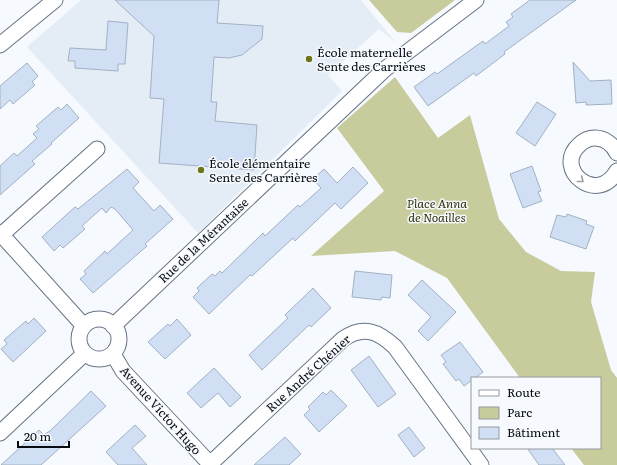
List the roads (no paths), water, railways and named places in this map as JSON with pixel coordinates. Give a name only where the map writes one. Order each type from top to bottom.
[{"type":"street","points":[[0,45],[55,0]]},
{"type":"street","name":"Rue de la Mérantaise","points":[[113,326],[384,69],[476,0]]},
{"type":"street","points":[[616,176],[599,185],[584,183],[573,171],[571,163],[572,155],[582,142],[596,138],[610,143],[617,153]]},
{"type":"street","points":[[84,326],[0,234],[97,149]]},
{"type":"street","points":[[102,320],[113,326],[117,331],[118,343],[113,354],[102,359],[89,357],[84,354],[79,342],[80,330],[84,326],[89,322],[102,320]]},
{"type":"street","name":"Rue André Chénier","points":[[211,464],[343,339],[352,333],[361,332],[376,333],[385,338],[395,347],[481,465]]},
{"type":"street","points":[[0,433],[84,354]]},
{"type":"street","name":"Avenue Victor Hugo","points":[[113,354],[123,371],[211,464]]},
{"type":"place","name":"École maternelle Sente des Carrières","points":[[309,59]]},
{"type":"place","name":"École élémentaire Sente des Carrières","points":[[201,170]]},
{"type":"park label","name":"Place Anna de Noailles","points":[[437,210]]}]
